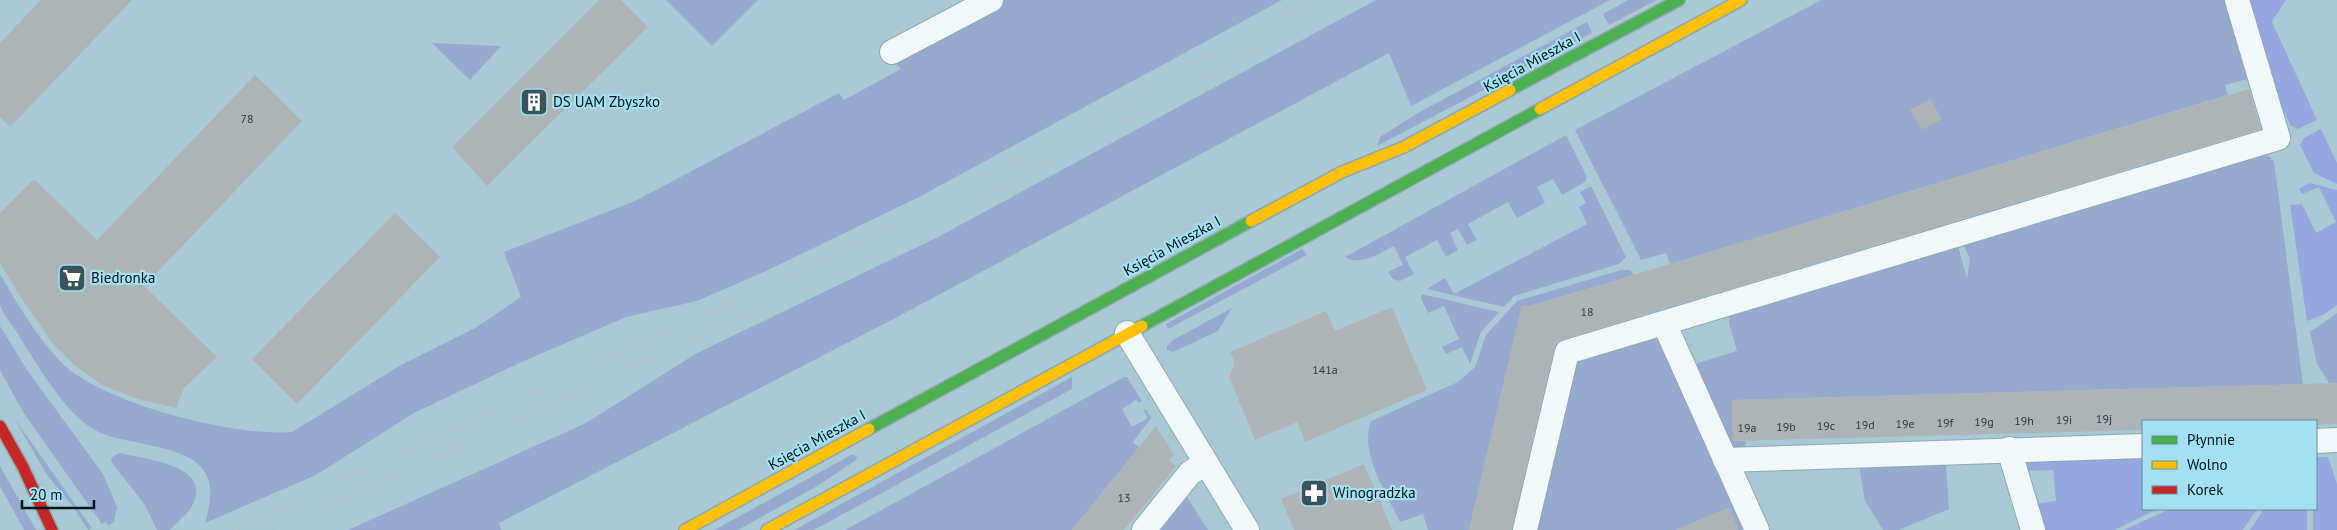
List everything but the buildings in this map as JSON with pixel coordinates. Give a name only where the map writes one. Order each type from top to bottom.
[{"type":"street","points":[[892,52],[991,0]]},
{"type":"street","name":"Księcia Mieszka I","points":[[684,530],[1107,305],[1309,189],[1342,172],[1404,147],[1679,0]]},
{"type":"street","points":[[767,530],[1124,329],[1741,0]]},
{"type":"street","points":[[1525,530],[1567,352],[2278,138],[2238,0]]},
{"type":"street","points":[[1664,323],[1757,530]]},
{"type":"street","points":[[1124,329],[1247,530]]},
{"type":"street","points":[[0,426],[23,467],[52,530]]},
{"type":"street","points":[[2317,441],[2337,440]]},
{"type":"street","points":[[1725,460],[2008,449],[2142,446]]},
{"type":"street","points":[[2008,449],[2033,530]]},
{"type":"street","points":[[1144,530],[1190,473],[1206,463]]},
{"type":"shaded area","points":[[666,0],[758,0],[712,46]]},
{"type":"shaded area","points":[[992,0],[1282,0],[919,197],[764,272],[697,301],[626,317],[524,361],[414,413],[316,475],[205,523],[210,497],[208,478],[199,465],[185,456],[167,449],[108,436],[82,421],[60,398],[50,384],[0,305],[0,274],[29,321],[63,364],[83,379],[108,392],[172,415],[206,423],[238,429],[292,432],[401,365],[475,328],[521,297],[504,252],[635,201],[839,93],[844,100],[901,69],[887,54]]},
{"type":"shaded area","points":[[1376,0],[1610,0],[1411,106],[1389,53],[903,314],[499,523],[501,530],[348,530],[586,423],[697,353],[938,237]]},
{"type":"shaded area","points":[[1628,0],[1657,0],[1609,25],[1603,14]]},
{"type":"shaded area","points":[[1821,0],[2229,0],[2252,78],[2225,85],[2228,95],[1670,264],[1666,253],[1641,260],[1575,130]]},
{"type":"shaded area","points":[[2245,0],[2286,0],[2272,22],[2317,120],[2298,129],[2291,126],[2274,93]]},
{"type":"shaded area","points":[[1587,22],[1592,33],[1377,146],[1380,137],[1418,113]]},
{"type":"shaded area","points":[[432,43],[501,46],[470,80]]},
{"type":"shaded area","points":[[2321,129],[2337,163],[2337,184],[2314,173],[2300,145],[2304,138]]},
{"type":"shaded area","points":[[1566,135],[1587,177],[1585,182],[1562,195],[1553,179],[1537,187],[1545,203],[1517,218],[1508,202],[1468,224],[1477,240],[1467,245],[1458,229],[1450,233],[1458,250],[1446,257],[1437,240],[1405,257],[1414,274],[1400,281],[1393,279],[1388,272],[1403,265],[1394,246],[1364,260],[1351,260],[1345,257]]},
{"type":"shaded area","points":[[2263,151],[2274,161],[2303,384],[1732,400],[1733,441],[1746,441],[1745,451],[1729,452],[1689,372],[1698,363],[1737,351],[1729,323],[1729,312],[1958,246],[1967,279],[1970,258],[1963,244]]},
{"type":"shaded area","points":[[2309,183],[2337,190],[2337,305],[2325,314],[2307,321],[2290,205],[2302,204],[2316,233],[2336,222],[2319,187],[2302,194],[2299,189]]},
{"type":"shaded area","points":[[1591,186],[1626,257],[1619,264],[1514,296],[1504,307],[1427,289],[1445,278],[1454,294],[1587,224],[1579,207],[1586,203],[1580,192]]},
{"type":"shaded area","points":[[1302,249],[1307,255],[1168,329],[1166,324]]},
{"type":"shaded area","points":[[1621,270],[1630,270],[1634,275],[1523,308],[1522,305],[1469,530],[1428,530],[1423,514],[1400,522],[1371,460],[1368,433],[1371,421],[1458,382],[1475,367],[1486,335],[1517,301]]},
{"type":"shaded area","points":[[1422,294],[1499,312],[1481,332],[1470,364],[1462,347],[1446,354],[1442,347],[1459,339],[1444,306],[1428,313],[1421,298]]},
{"type":"shaded area","points":[[1232,308],[1218,331],[1173,352],[1167,350],[1167,346],[1173,340]]},
{"type":"shaded area","points":[[2337,313],[2337,383],[2329,383],[2317,364],[2310,332]]},
{"type":"shaded area","points":[[0,326],[27,370],[103,474],[117,507],[114,522],[108,526],[106,522],[102,524],[23,412],[0,370]]},
{"type":"shaded area","points":[[1652,336],[1660,343],[1748,530],[1738,530],[1729,508],[1676,530],[1534,530],[1575,360]]},
{"type":"shaded area","points":[[1072,377],[1072,389],[814,530],[794,530]]},
{"type":"shaded area","points":[[1127,377],[1142,401],[1139,403],[1136,400],[1122,409],[1132,427],[1148,418],[1143,410],[1146,409],[1151,418],[1133,442],[1139,447],[1072,530],[845,530]]},
{"type":"shaded area","points":[[14,418],[92,528],[88,530],[74,508],[47,475]]},
{"type":"shaded area","points":[[119,453],[158,461],[172,466],[185,472],[193,480],[196,491],[193,504],[170,530],[157,530],[145,505],[112,463],[111,458]]},
{"type":"shaded area","points":[[853,454],[857,457],[856,460],[819,485],[738,530],[714,530]]},
{"type":"shaded area","points":[[2142,456],[2142,510],[2156,510],[2114,530],[2041,530],[2032,504],[2056,501],[2053,470],[2027,471],[2024,458]]},
{"type":"shaded area","points":[[2317,457],[2328,457],[2337,484],[2337,530],[2313,530],[2313,510],[2317,510]]},
{"type":"shaded area","points":[[1946,464],[1949,509],[1899,530],[1883,530],[1865,501],[1859,466]]},
{"type":"shaded area","points":[[0,466],[36,530],[24,530],[0,486]]},
{"type":"shaded area","points":[[1184,492],[1208,530],[1154,530]]},
{"type":"shaded area","points":[[2168,510],[2256,510],[2243,530],[2124,530]]},
{"type":"shaded area","points":[[2263,510],[2307,510],[2307,530],[2250,530]]},
{"type":"tram line","points":[[234,530],[807,268],[981,179],[1312,0]]},
{"type":"tram line","points":[[277,530],[815,284],[998,190],[1350,0]]},
{"type":"traffic: fast","points":[[1510,90],[1679,0]]},
{"type":"traffic: fast","points":[[1142,326],[1540,109]]},
{"type":"traffic: fast","points":[[869,429],[1251,221]]},
{"type":"traffic: slow","points":[[1540,109],[1741,0]]},
{"type":"traffic: slow","points":[[1251,221],[1342,172],[1404,147],[1510,90]]},
{"type":"traffic: slow","points":[[767,530],[1142,326]]},
{"type":"traffic: slow","points":[[685,530],[869,429]]},
{"type":"traffic: jam","points":[[0,426],[23,467],[52,530]]},
{"type":"place","name":"DS UAM Zbyszko","points":[[534,102]]},
{"type":"place","name":"Biedronka","points":[[72,278]]},
{"type":"place","name":"Winogradzka","points":[[1314,493]]}]
